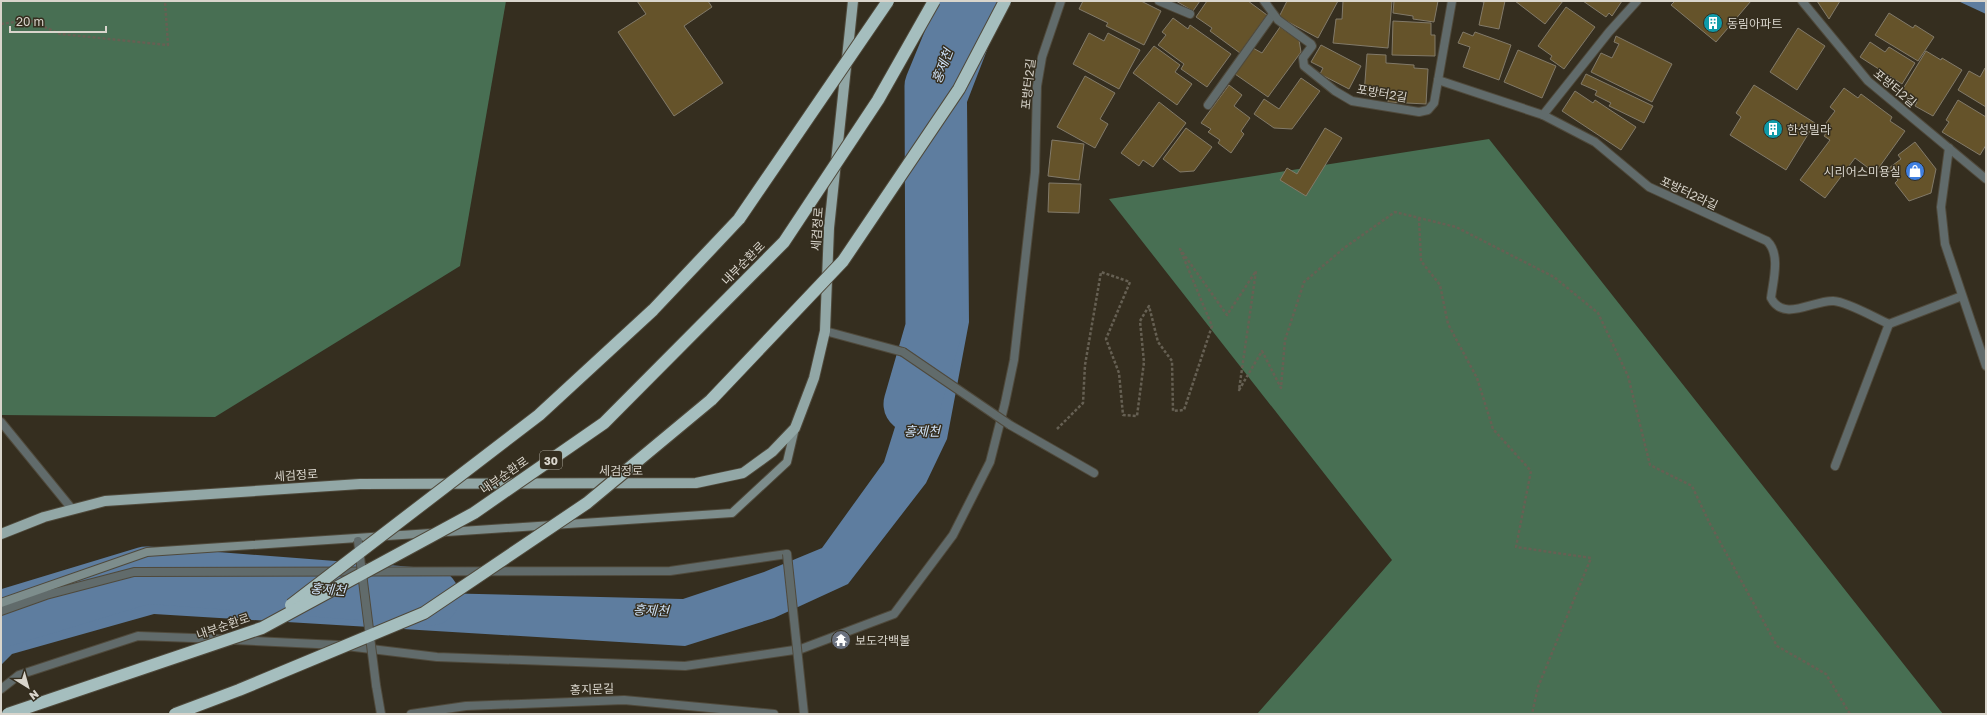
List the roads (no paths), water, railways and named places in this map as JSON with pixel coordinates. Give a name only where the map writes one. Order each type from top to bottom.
[{"type":"highway","points":[[262,628],[539,415],[653,310],[739,219],[888,1]]},
{"type":"highway","name":"내부순환로","points":[[8,714],[262,628],[474,513],[604,423],[784,242],[878,100],[934,1]]},
{"type":"highway","points":[[175,714],[239,690],[424,613],[587,503],[711,400],[842,261],[959,89],[1005,1]]},
{"type":"main road","name":"세검정로","points":[[1,534],[44,516],[105,502],[360,484],[696,483],[743,473],[772,452],[795,428],[814,378],[826,332],[829,228],[853,1]]},
{"type":"main road","points":[[1,603],[147,552],[732,513],[787,462],[795,428]]},
{"type":"street","name":"포방터2길","points":[[1,689],[19,675],[138,636],[338,645],[436,657],[685,666],[801,649],[894,614],[953,535],[990,462],[1014,360],[1035,172],[1037,86],[1042,57],[1061,1]]},
{"type":"street","points":[[1159,1],[1190,14]]},
{"type":"street","name":"포방터2길","points":[[1264,1],[1273,14],[1312,45],[1302,60],[1306,69],[1335,91],[1352,101],[1425,111],[1432,108],[1434,104],[1452,1]]},
{"type":"street","points":[[1543,115],[1609,32],[1637,1]]},
{"type":"street","name":"포방터2길","points":[[1802,1],[1868,81],[1986,179]]},
{"type":"street","points":[[1208,105],[1273,14]]},
{"type":"street","name":"포방터2라길","points":[[1438,80],[1543,115],[1594,142],[1649,187],[1767,241],[1774,249],[1775,258],[1771,298],[1774,303],[1782,309],[1796,310],[1834,301],[1888,324]]},
{"type":"street","points":[[1949,148],[1942,207],[1946,244],[1986,366]]},
{"type":"street","points":[[1835,466],[1888,324],[1962,296]]},
{"type":"street","points":[[826,332],[902,352],[1010,425],[1094,473]]},
{"type":"street","points":[[1,422],[72,509]]},
{"type":"street","points":[[357,539],[381,714]]},
{"type":"street","points":[[1,611],[46,595],[134,572],[670,571],[787,554],[804,714]]},
{"type":"street","name":"홍지문길","points":[[412,714],[466,706],[624,700],[774,714]]},
{"type":"water","name":"홍제천","points":[[968,1],[1006,1],[967,102],[969,322],[947,439],[926,483],[848,584],[774,618],[685,646],[154,614],[12,654],[1,665],[1,616],[146,575],[354,591],[683,599],[764,572],[822,548],[884,462],[900,411],[934,328],[933,86]]},
{"type":"water","points":[[1958,1],[1986,1],[1986,14]]},
{"type":"waterway","name":"홍제천","points":[[912,404],[934,328],[933,86],[968,1]]},
{"type":"waterway","name":"홍제천","points":[[1,619],[146,575],[431,597]]},
{"type":"place","name":"동림아파트","points":[[1713,23]]},
{"type":"place","name":"한성빌라","points":[[1773,129]]},
{"type":"place","name":"시리어스미용실","points":[[1915,171]]},
{"type":"place","name":"보도각백불","points":[[841,640]]}]
